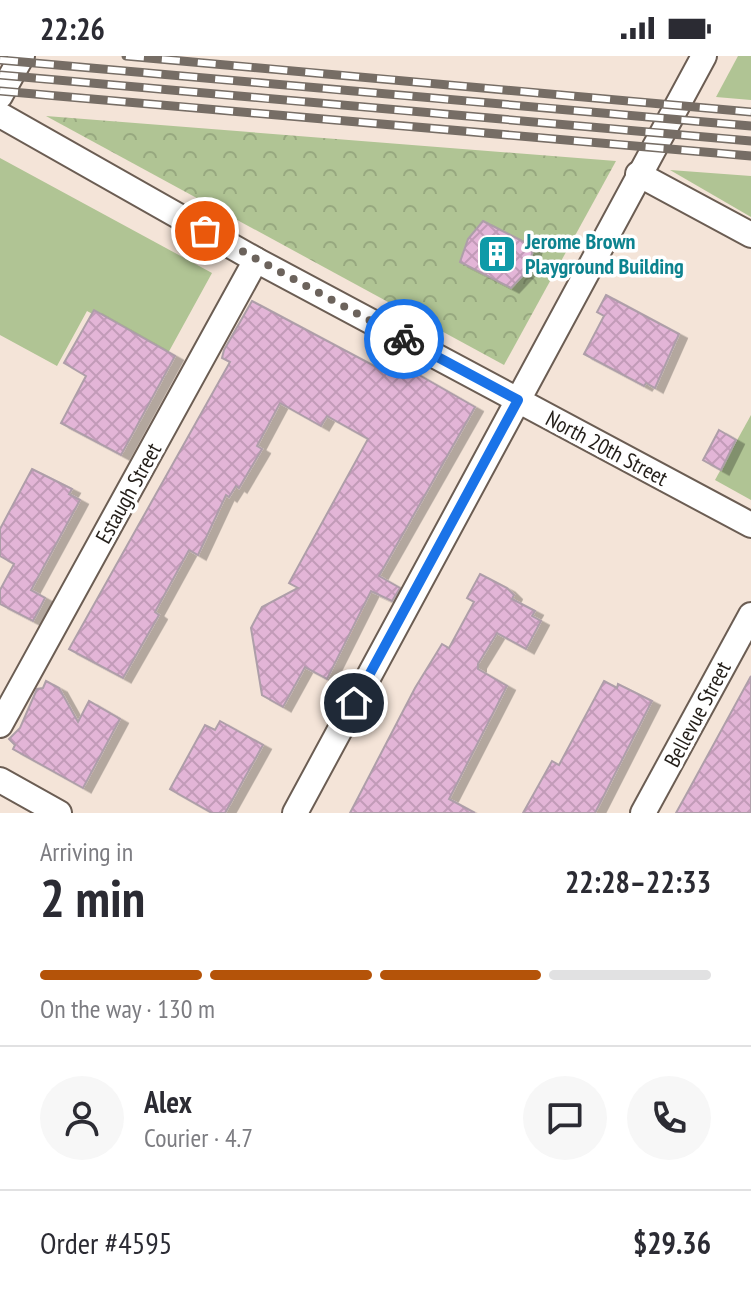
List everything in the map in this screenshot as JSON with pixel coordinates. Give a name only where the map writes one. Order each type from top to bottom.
[{"type":"street","points":[[0,96],[22,56]]},
{"type":"street","points":[[295,813],[704,56]]},
{"type":"street","name":"North 20th Street","points":[[0,115],[256,260],[751,525]]},
{"type":"street","points":[[638,174],[751,235]]},
{"type":"street","name":"Estaugh Street","points":[[0,725],[256,260]]},
{"type":"street","name":"Bellevue Street","points":[[643,813],[751,615]]},
{"type":"street","points":[[0,780],[59,813]]},
{"type":"green space","points":[[738,56],[751,56],[751,100],[716,97]]},
{"type":"green space","points":[[46,116],[616,161],[504,365]]},
{"type":"green space","points":[[0,158],[212,273],[167,355],[87,311],[57,366],[0,335]]},
{"type":"green space","points":[[670,170],[751,176],[751,217]]},
{"type":"green space","points":[[751,415],[751,500],[715,480]]},
{"type":"building","name":"Jerome Brown Playground Building","points":[[483,221],[534,247],[527,271],[511,288],[460,262],[468,239]]},
{"type":"building","points":[[606,295],[679,334],[655,388],[646,383],[644,386],[584,354],[604,316],[597,312]]},
{"type":"building","points":[[252,301],[391,375],[395,367],[406,373],[412,371],[475,407],[379,576],[400,588],[392,601],[371,591],[327,679],[305,667],[283,707],[262,695],[251,628],[262,607],[298,588],[289,583],[368,439],[327,416],[321,426],[280,403],[257,446],[262,449],[239,488],[236,486],[229,497],[226,495],[198,555],[189,550],[155,612],[159,615],[123,678],[69,649],[230,362],[222,358],[224,350]]},
{"type":"building","points":[[94,310],[175,356],[121,455],[61,423],[86,376],[64,363]]},
{"type":"building","points":[[719,430],[736,440],[721,470],[703,460]]},
{"type":"building","points":[[32,469],[72,489],[69,494],[80,500],[31,590],[45,598],[33,621],[0,604],[0,590],[14,564],[0,556],[0,529]]},
{"type":"building","points":[[480,574],[507,588],[514,595],[512,599],[535,611],[532,616],[541,621],[526,649],[497,633],[478,664],[478,669],[507,686],[449,799],[475,813],[350,813],[415,688],[442,644],[449,648],[474,602],[467,598]]},
{"type":"building","points":[[751,676],[751,813],[676,813],[686,795]]},
{"type":"building","points":[[46,681],[59,688],[78,722],[89,701],[120,719],[83,788],[13,749],[15,745],[9,739],[20,728],[37,689],[43,688]]},
{"type":"building","points":[[604,681],[617,688],[618,684],[652,701],[595,813],[523,813],[552,761],[559,765]]},
{"type":"building","points":[[220,721],[263,745],[225,813],[212,813],[170,789],[205,725],[215,730]]},
{"type":"railway","points":[[126,56],[751,112]]},
{"type":"railway","points":[[0,60],[751,126]]},
{"type":"railway","points":[[0,75],[751,141]]},
{"type":"railway","points":[[0,91],[751,156]]},
{"type":"way so far","points":[[205,231],[404,339]]},
{"type":"place","name":"Jerome Brown Playground Building","points":[[497,254]]},
{"type":"route","points":[[354,703],[518,400],[404,339]]}]
